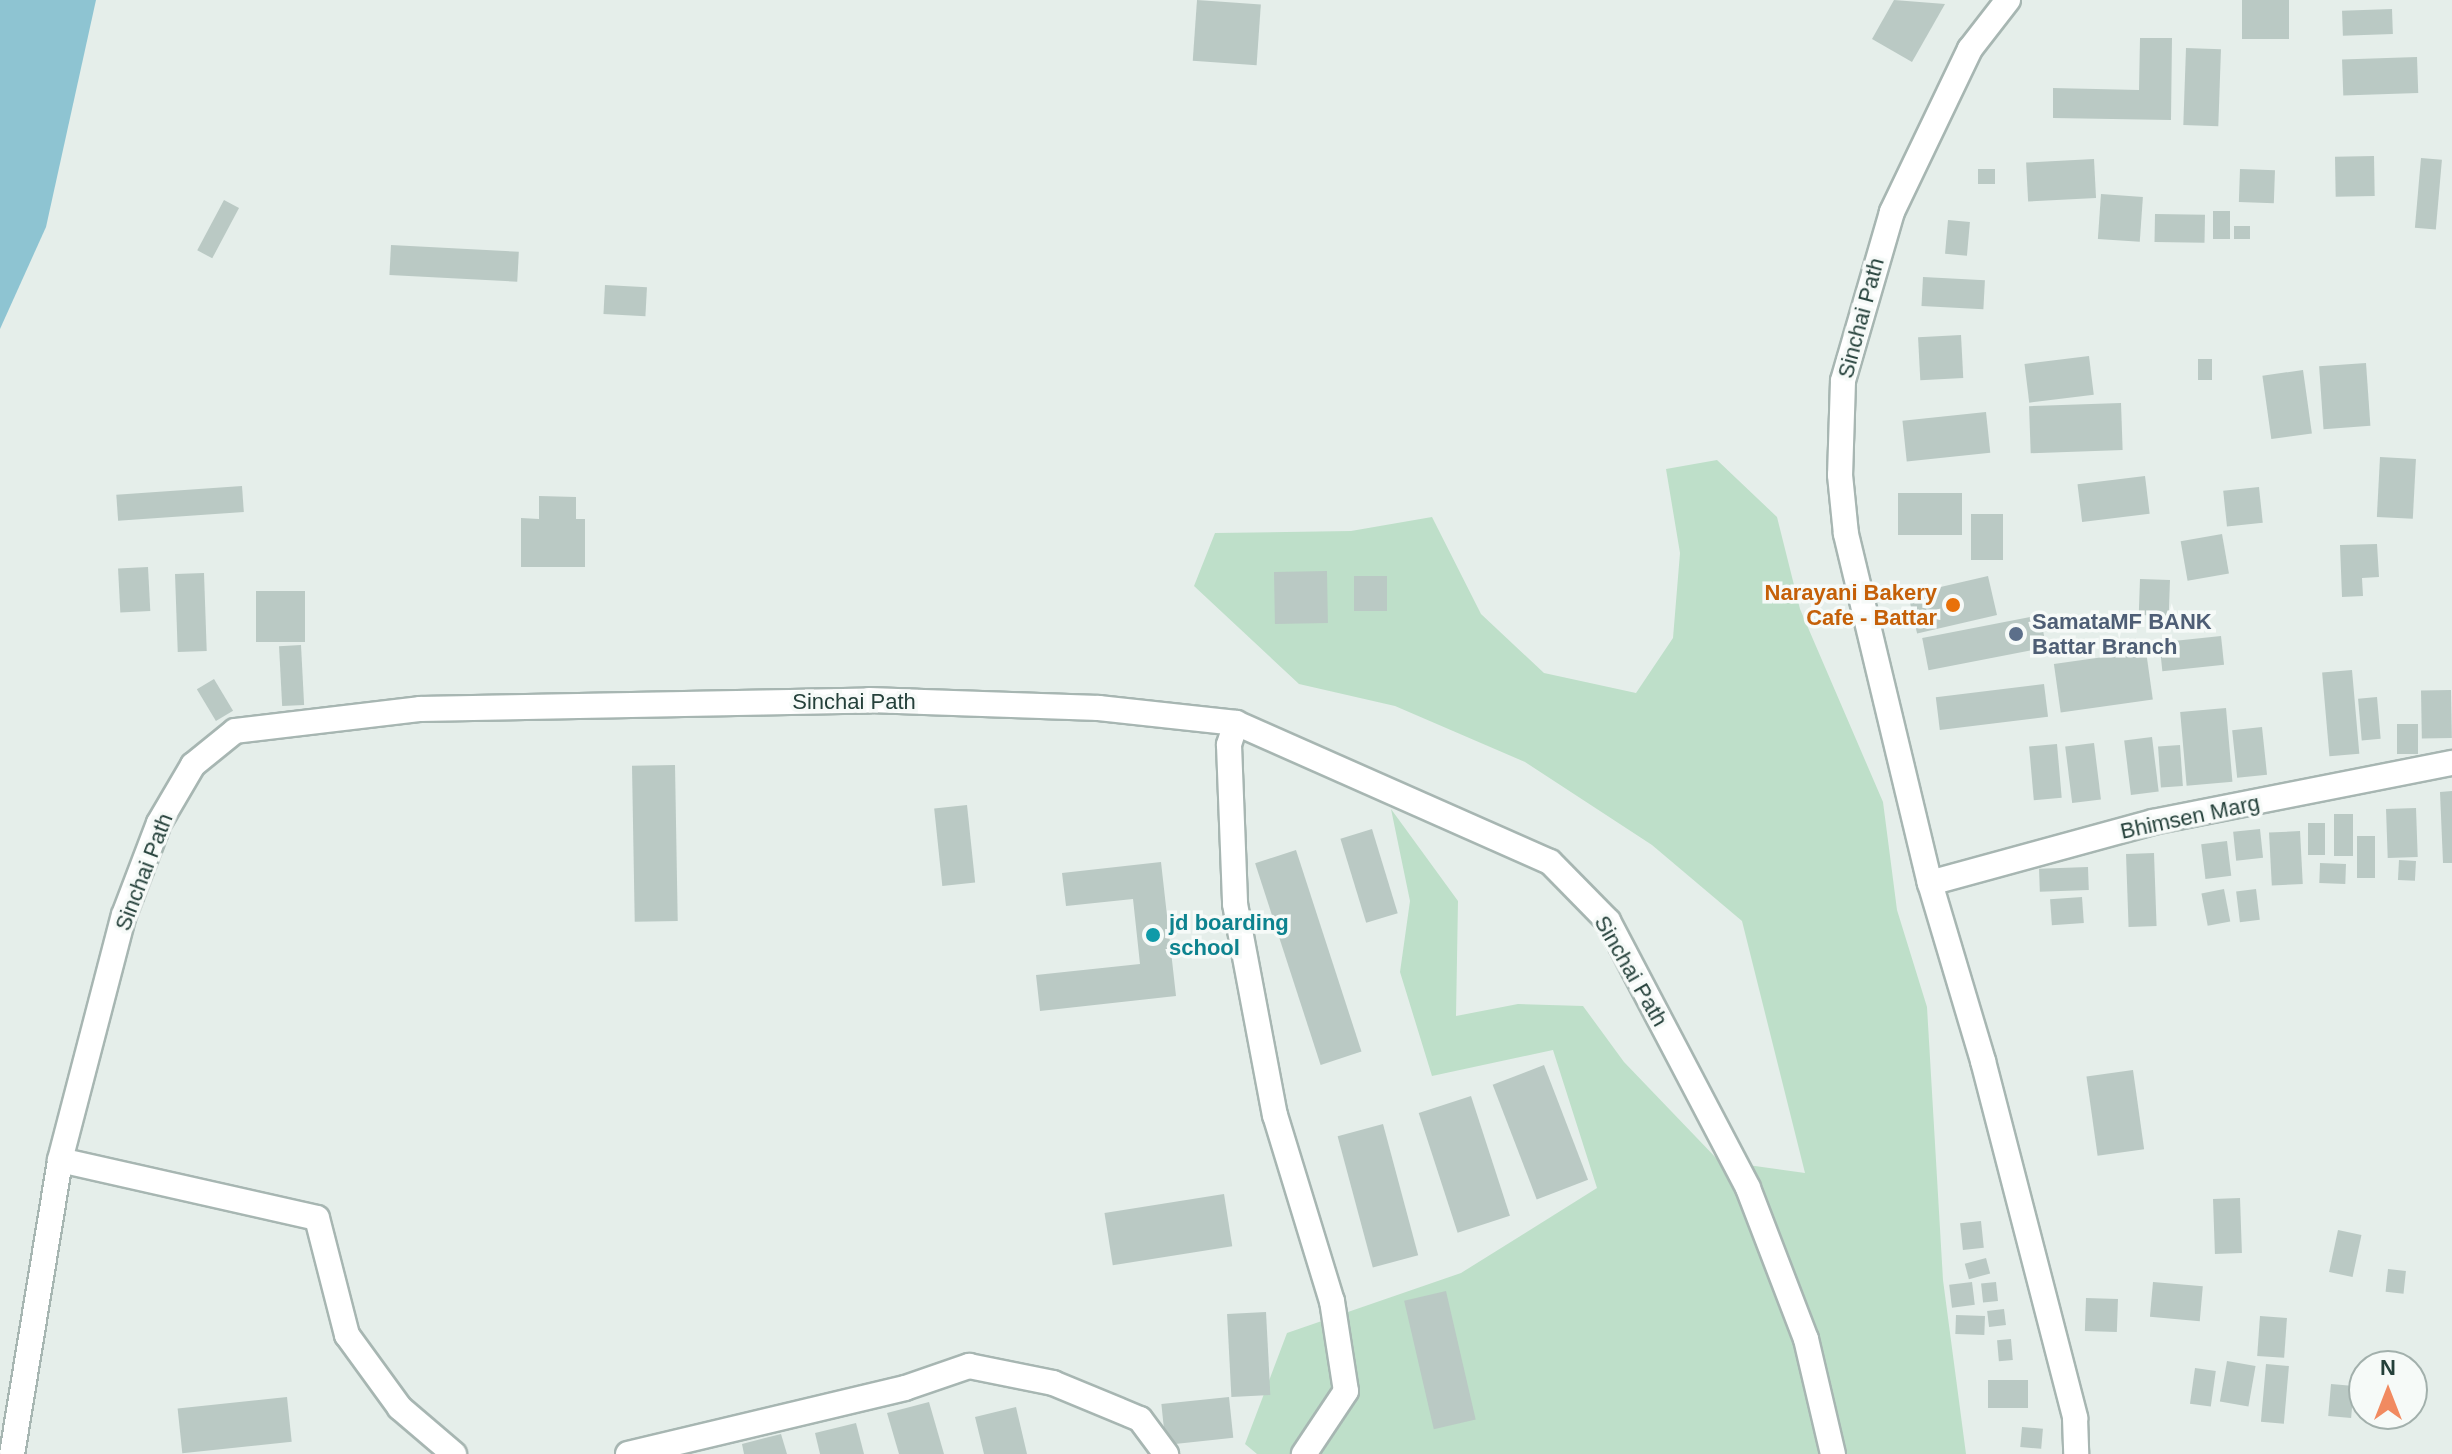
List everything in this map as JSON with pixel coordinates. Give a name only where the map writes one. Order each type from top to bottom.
[{"type":"street","name":"Sinchai Path","points":[[2008,0],[1970,49],[1892,212],[1843,381],[1840,475],[1846,534],[1930,883],[1983,1061],[2075,1418],[2076,1454]]},
{"type":"street","name":"Sinchai Path","points":[[12,1454],[60,1160],[124,915],[159,823],[193,765],[235,731],[420,709],[869,700],[1099,708],[1236,723],[1550,862],[1608,921],[1748,1188],[1806,1339],[1833,1454]]},
{"type":"street","points":[[1236,723],[1229,745],[1235,904],[1275,1115],[1332,1301],[1346,1391],[1304,1454]]},
{"type":"street","name":"Bhimsen Marg","points":[[1930,883],[2153,822],[2452,763]]},
{"type":"street","points":[[60,1160],[317,1218],[347,1335],[400,1408],[454,1454]]},
{"type":"street","points":[[628,1454],[905,1388],[969,1366],[1053,1383],[1140,1419],[1166,1454]]},
{"type":"green space","points":[[1717,460],[1777,517],[1800,609],[1883,802],[1897,910],[1927,1007],[1943,1280],[1966,1454],[1257,1454],[1245,1444],[1287,1333],[1461,1273],[1597,1188],[1553,1050],[1432,1076],[1400,972],[1410,901],[1391,809],[1458,901],[1456,1016],[1518,1004],[1583,1006],[1624,1062],[1719,1161],[1805,1173],[1742,921],[1652,845],[1525,762],[1395,706],[1299,684],[1194,586],[1215,533],[1351,531],[1432,517],[1481,614],[1544,673],[1636,693],[1673,638],[1680,553],[1666,469]]},
{"type":"water","points":[[0,0],[96,0],[46,227],[0,329]]},
{"type":"building","points":[[1197,0],[1261,4],[1257,65],[1193,61]]},
{"type":"building","points":[[1894,0],[1945,4],[1912,62],[1872,39]]},
{"type":"building","points":[[2242,0],[2289,0],[2289,39],[2242,39]]},
{"type":"building","points":[[2392,9],[2393,34],[2343,36],[2342,11]]},
{"type":"building","points":[[2140,38],[2172,38],[2171,120],[2053,118],[2053,88],[2139,90]]},
{"type":"building","points":[[2186,48],[2221,49],[2218,126],[2183,125]]},
{"type":"building","points":[[2417,57],[2418,93],[2343,96],[2342,60]]},
{"type":"building","points":[[2374,156],[2375,196],[2336,197],[2335,157]]},
{"type":"building","points":[[2421,158],[2442,160],[2436,230],[2415,228]]},
{"type":"building","points":[[2094,159],[2096,198],[2028,202],[2026,163]]},
{"type":"building","points":[[1978,169],[1995,169],[1995,184],[1978,184]]},
{"type":"building","points":[[2240,169],[2275,170],[2274,203],[2239,202]]},
{"type":"building","points":[[2101,194],[2143,197],[2140,242],[2098,239]]},
{"type":"building","points":[[224,200],[239,208],[212,258],[197,250]]},
{"type":"building","points":[[2213,211],[2230,211],[2230,239],[2213,239]]},
{"type":"building","points":[[2155,214],[2205,215],[2205,243],[2155,242]]},
{"type":"building","points":[[1948,220],[1970,222],[1967,256],[1945,254]]},
{"type":"building","points":[[2234,226],[2250,226],[2250,239],[2234,239]]},
{"type":"building","points":[[391,245],[519,252],[517,282],[389,275]]},
{"type":"building","points":[[1923,277],[1985,280],[1983,309],[1921,306]]},
{"type":"building","points":[[605,285],[647,287],[645,316],[603,314]]},
{"type":"building","points":[[1961,335],[1963,378],[1920,380],[1918,337]]},
{"type":"building","points":[[2089,356],[2094,395],[2029,403],[2024,364]]},
{"type":"building","points":[[2198,359],[2212,359],[2212,380],[2198,380]]},
{"type":"building","points":[[2366,363],[2370,426],[2324,429],[2319,366]]},
{"type":"building","points":[[2303,370],[2312,433],[2271,439],[2262,376]]},
{"type":"building","points":[[2121,403],[2123,450],[2031,453],[2029,406]]},
{"type":"building","points":[[1986,412],[1990,453],[1907,462],[1902,421]]},
{"type":"building","points":[[2380,457],[2416,459],[2413,519],[2377,517]]},
{"type":"building","points":[[2145,476],[2150,514],[2082,522],[2078,484]]},
{"type":"building","points":[[242,486],[244,512],[118,521],[116,495]]},
{"type":"building","points":[[2259,487],[2263,523],[2227,527],[2223,491]]},
{"type":"building","points":[[1898,493],[1962,493],[1962,535],[1898,535]]},
{"type":"building","points":[[539,496],[576,497],[576,519],[585,519],[585,567],[521,567],[521,518],[539,519]]},
{"type":"building","points":[[1971,514],[2003,514],[2003,560],[1971,560]]},
{"type":"building","points":[[2222,534],[2229,573],[2188,581],[2181,541]]},
{"type":"building","points":[[2377,544],[2379,577],[2362,578],[2363,596],[2342,597],[2340,545]]},
{"type":"building","points":[[148,567],[150,611],[120,613],[118,569]]},
{"type":"building","points":[[1327,571],[1328,623],[1275,624],[1274,572]]},
{"type":"building","points":[[204,573],[207,651],[178,652],[175,574]]},
{"type":"building","points":[[1354,576],[1387,576],[1387,611],[1354,611]]},
{"type":"building","name":"Narayani Bakery Cafe - Battar","points":[[1988,576],[1997,615],[1917,633],[1908,594]]},
{"type":"building","points":[[2140,579],[2170,580],[2169,616],[2139,615]]},
{"type":"building","points":[[256,591],[305,591],[305,642],[256,642]]},
{"type":"building","points":[[2040,615],[2046,647],[1929,670],[1922,638]]},
{"type":"building","points":[[2221,636],[2224,665],[2162,671],[2159,642]]},
{"type":"building","points":[[301,645],[304,705],[282,706],[279,646]]},
{"type":"building","points":[[2146,651],[2153,700],[2061,712],[2054,664]]},
{"type":"building","points":[[2352,670],[2359,754],[2329,756],[2322,673]]},
{"type":"building","points":[[214,679],[233,711],[216,721],[197,689]]},
{"type":"building","points":[[2044,684],[2048,717],[1940,730],[1936,697]]},
{"type":"building","points":[[2451,690],[2452,738],[2422,739],[2421,691]]},
{"type":"building","points":[[2377,697],[2381,739],[2362,740],[2358,699]]},
{"type":"building","points":[[2226,708],[2232,782],[2187,786],[2180,712]]},
{"type":"building","points":[[2397,724],[2418,724],[2418,754],[2397,754]]},
{"type":"building","points":[[2262,727],[2267,775],[2237,778],[2232,730]]},
{"type":"building","points":[[2152,737],[2159,792],[2131,795],[2124,740]]},
{"type":"building","points":[[2094,743],[2101,800],[2072,803],[2065,747]]},
{"type":"building","points":[[2057,744],[2062,798],[2034,800],[2029,746]]},
{"type":"building","points":[[2180,745],[2183,786],[2161,787],[2158,747]]},
{"type":"building","points":[[675,765],[678,921],[635,922],[632,766]]},
{"type":"building","points":[[2452,791],[2452,863],[2443,863],[2440,792]]},
{"type":"building","points":[[967,805],[975,883],[942,886],[934,808]]},
{"type":"building","points":[[2416,808],[2418,857],[2388,858],[2386,809]]},
{"type":"building","points":[[2334,814],[2353,814],[2353,856],[2334,856]]},
{"type":"building","points":[[2308,823],[2325,823],[2325,855],[2308,855]]},
{"type":"building","points":[[1372,829],[1398,913],[1366,923],[1340,839]]},
{"type":"building","points":[[2260,829],[2263,858],[2236,861],[2233,832]]},
{"type":"building","points":[[2300,831],[2303,884],[2272,886],[2269,833]]},
{"type":"building","points":[[2357,836],[2375,836],[2375,878],[2357,878]]},
{"type":"building","points":[[2227,841],[2231,876],[2205,879],[2201,844]]},
{"type":"building","points":[[1296,850],[1362,1052],[1321,1065],[1255,863]]},
{"type":"building","points":[[2154,853],[2157,926],[2129,927],[2126,854]]},
{"type":"building","points":[[2399,860],[2416,861],[2415,881],[2398,880]]},
{"type":"building","name":"jd boarding school","points":[[1161,862],[1176,996],[1040,1011],[1036,975],[1140,964],[1133,899],[1066,906],[1062,873]]},
{"type":"building","points":[[2320,863],[2346,864],[2345,884],[2319,883]]},
{"type":"building","points":[[2088,867],[2089,890],[2040,892],[2039,869]]},
{"type":"building","points":[[2224,889],[2230,921],[2208,926],[2201,893]]},
{"type":"building","points":[[2256,889],[2260,920],[2240,922],[2236,891]]},
{"type":"building","points":[[2082,897],[2084,923],[2052,925],[2050,899]]},
{"type":"building","points":[[1544,1065],[1588,1180],[1537,1200],[1493,1085]]},
{"type":"building","points":[[2133,1070],[2144,1149],[2098,1156],[2086,1077]]},
{"type":"building","points":[[1471,1096],[1510,1216],[1458,1233],[1419,1113]]},
{"type":"building","points":[[1383,1124],[1418,1255],[1373,1268],[1338,1136]]},
{"type":"building","points":[[1224,1194],[1232,1246],[1113,1265],[1104,1213]]},
{"type":"building","points":[[2240,1198],[2242,1253],[2215,1254],[2213,1199]]},
{"type":"building","points":[[1981,1221],[1984,1248],[1963,1250],[1960,1223]]},
{"type":"building","points":[[2338,1230],[2361,1235],[2353,1277],[2329,1272]]},
{"type":"building","points":[[1986,1258],[1990,1273],[1969,1279],[1965,1264]]},
{"type":"building","points":[[2388,1269],[2406,1271],[2403,1294],[2386,1292]]},
{"type":"building","points":[[1972,1282],[1975,1305],[1952,1308],[1949,1285]]},
{"type":"building","points":[[1996,1282],[1998,1301],[1983,1302],[1981,1284]]},
{"type":"building","points":[[2153,1282],[2203,1286],[2200,1321],[2150,1317]]},
{"type":"building","points":[[1446,1291],[1476,1420],[1434,1429],[1404,1301]]},
{"type":"building","points":[[2086,1298],[2118,1299],[2117,1332],[2085,1331]]},
{"type":"building","points":[[2004,1309],[2006,1325],[1989,1327],[1987,1311]]},
{"type":"building","points":[[1266,1312],[1270,1395],[1231,1397],[1227,1314]]},
{"type":"building","points":[[1956,1315],[1985,1316],[1984,1335],[1955,1334]]},
{"type":"building","points":[[2260,1316],[2287,1318],[2284,1358],[2257,1356]]},
{"type":"building","points":[[2011,1339],[2013,1360],[1999,1361],[1997,1340]]},
{"type":"building","points":[[2227,1361],[2256,1366],[2248,1406],[2220,1401]]},
{"type":"building","points":[[2266,1364],[2289,1366],[2284,1424],[2261,1422]]},
{"type":"building","points":[[2195,1368],[2216,1371],[2211,1407],[2190,1404]]},
{"type":"building","points":[[1988,1380],[2028,1380],[2028,1408],[1988,1408]]},
{"type":"building","points":[[2331,1384],[2348,1385],[2348,1418],[2328,1416]]},
{"type":"building","points":[[287,1397],[292,1442],[182,1453],[178,1408]]},
{"type":"building","points":[[1229,1397],[1233,1438],[1166,1445],[1161,1404]]},
{"type":"building","points":[[929,1402],[944,1454],[899,1454],[887,1413]]},
{"type":"building","points":[[1016,1407],[1027,1454],[984,1454],[975,1417]]},
{"type":"building","points":[[856,1423],[864,1454],[820,1454],[815,1433]]},
{"type":"building","points":[[2022,1427],[2043,1429],[2041,1449],[2020,1447]]},
{"type":"building","points":[[781,1434],[787,1454],[744,1454],[742,1444]]},
{"type":"place","name":"Narayani Bakery Cafe - Battar","points":[[1953,605]]},
{"type":"place","name":"SamataMF BANK Battar Branch","points":[[2016,634]]},
{"type":"place","name":"jd boarding school","points":[[1153,935]]}]
